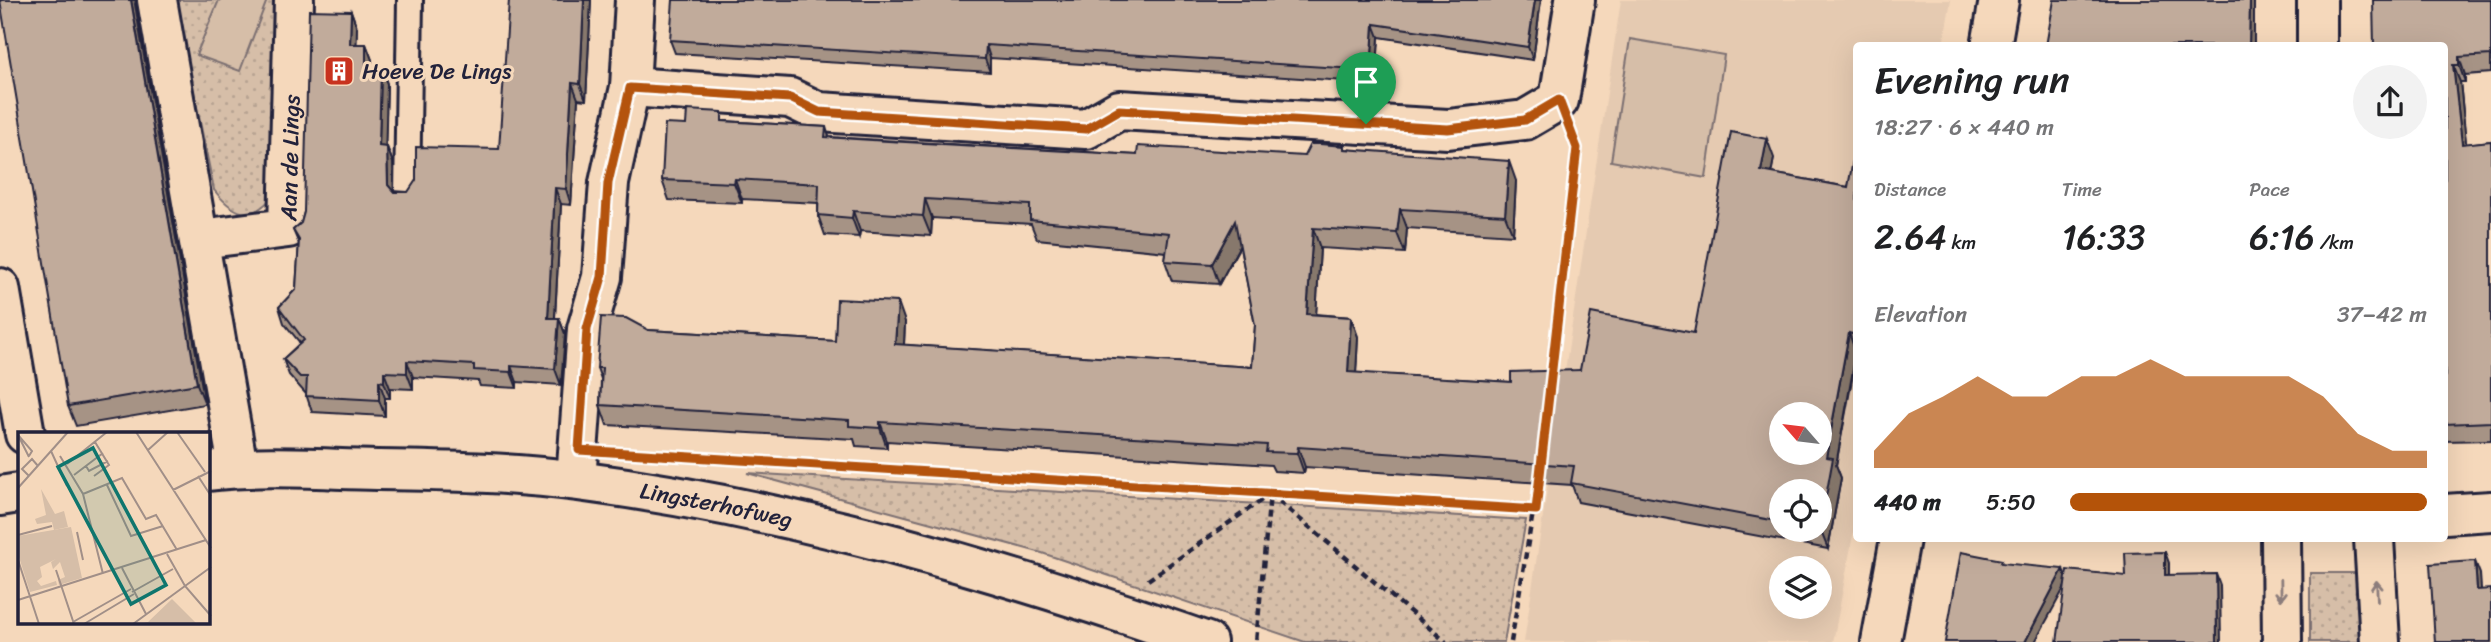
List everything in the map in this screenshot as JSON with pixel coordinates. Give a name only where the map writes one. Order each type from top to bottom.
[{"type":"street","points":[[157,0],[200,239],[223,469]]},
{"type":"street","name":"Aan de Lings","points":[[200,239],[288,228],[295,0]]},
{"type":"street","points":[[576,480],[587,329],[602,277],[608,183],[630,88],[635,0]]},
{"type":"street","points":[[630,88],[790,98],[819,112],[1086,129],[1119,110],[1448,129],[1525,120],[1559,100],[1575,0]]},
{"type":"street","points":[[1992,42],[1999,0]]},
{"type":"street","points":[[2316,0],[2317,42]]},
{"type":"street","points":[[0,288],[25,432]]},
{"type":"street","name":"Lingsterhofweg","points":[[223,469],[411,471],[576,480],[746,508],[909,549],[1107,608],[1207,642]]},
{"type":"street","points":[[0,496],[18,493]]},
{"type":"street","points":[[2448,514],[2491,511]]},
{"type":"street","points":[[1881,642],[1899,542]]},
{"type":"street","points":[[2281,542],[2283,642]]},
{"type":"street","points":[[2374,542],[2380,642]]},
{"type":"lane","points":[[407,195],[410,0]]},
{"type":"path","points":[[1551,376],[1577,148],[1559,100]]},
{"type":"path","points":[[704,458],[1536,510]]},
{"type":"path","points":[[1511,642],[1536,510],[1540,470]]},
{"type":"path","points":[[1107,608],[1270,494]]},
{"type":"path","points":[[1256,642],[1270,494]]},
{"type":"path","points":[[1270,494],[1446,642]]},
{"type":"shaded area","points":[[175,0],[283,0],[278,189],[262,207],[254,211],[247,213],[231,207],[214,190]]},
{"type":"shaded area","points":[[219,0],[267,0],[240,71],[196,55]]},
{"type":"shaded area","points":[[1621,0],[1951,0],[1944,42],[1853,42],[1853,535],[1833,642],[1524,642]]},
{"type":"shaded area","points":[[1630,39],[1724,55],[1706,178],[1611,161]]},
{"type":"shaded area","points":[[747,473],[1526,520],[1504,642],[1305,642],[1042,553]]},
{"type":"shaded area","points":[[2310,573],[2360,573],[2363,642],[2310,642]]},
{"type":"building","points":[[0,0],[131,0],[197,384],[68,406]]},
{"type":"building","points":[[509,0],[584,0],[580,84],[572,83],[566,189],[555,188],[548,318],[559,318],[555,369],[511,366],[511,372],[474,370],[474,365],[407,361],[407,373],[384,372],[384,382],[379,381],[379,400],[306,396],[307,377],[300,377],[283,359],[304,340],[279,307],[296,289],[299,240],[293,230],[301,223],[304,212],[309,10],[351,11],[350,44],[366,44],[366,67],[381,67],[379,146],[387,147],[388,185],[394,192],[408,192],[416,180],[416,147],[499,149]]},
{"type":"building","points":[[673,0],[1535,0],[1528,47],[1374,24],[1371,70],[986,45],[985,59],[670,40]]},
{"type":"building","points":[[2054,0],[2250,0],[2249,42],[2047,42]]},
{"type":"building","points":[[2373,0],[2491,0],[2491,55],[2459,57],[2459,65],[2453,65],[2462,144],[2491,141],[2491,422],[2448,424],[2448,42],[2374,42]]},
{"type":"building","points":[[687,110],[722,112],[722,121],[826,127],[825,137],[888,141],[1137,155],[1138,146],[1304,156],[1310,144],[1320,144],[1344,146],[1344,149],[1509,161],[1505,215],[1400,209],[1397,233],[1313,228],[1307,314],[1351,317],[1348,372],[1511,382],[1511,372],[1580,370],[1591,313],[1694,333],[1731,132],[1767,139],[1761,171],[1848,187],[1853,160],[1853,334],[1849,333],[1832,425],[1832,402],[1769,402],[1769,466],[1832,466],[1829,479],[1769,479],[1769,520],[1571,483],[1574,466],[1298,447],[1297,453],[1266,452],[1267,445],[880,422],[880,428],[849,426],[849,420],[600,405],[602,368],[597,368],[601,317],[626,318],[648,330],[835,341],[837,299],[898,302],[895,344],[1252,367],[1255,325],[1235,221],[1212,264],[1165,261],[1169,233],[1030,220],[1030,205],[925,199],[923,216],[853,211],[852,218],[818,215],[819,184],[735,179],[734,183],[662,180],[665,124],[686,125]]},
{"type":"building","points":[[1961,552],[2002,560],[2001,563],[2063,569],[2025,642],[1945,642]]},
{"type":"building","points":[[2165,552],[2165,575],[2216,574],[2217,642],[2057,642],[2067,570],[2126,576],[2125,553]]},
{"type":"building","points":[[2475,561],[2477,590],[2491,589],[2491,642],[2435,642],[2430,564]]},
{"type":"place","name":"Hoeve De Lings","points":[[339,71]]},
{"type":"route","points":[[630,88],[790,98],[819,112],[1086,129],[1119,110],[1366,124],[1448,129],[1525,120],[1559,100],[1577,148],[1536,510],[579,450],[587,329],[602,277],[608,183],[630,88]]}]
